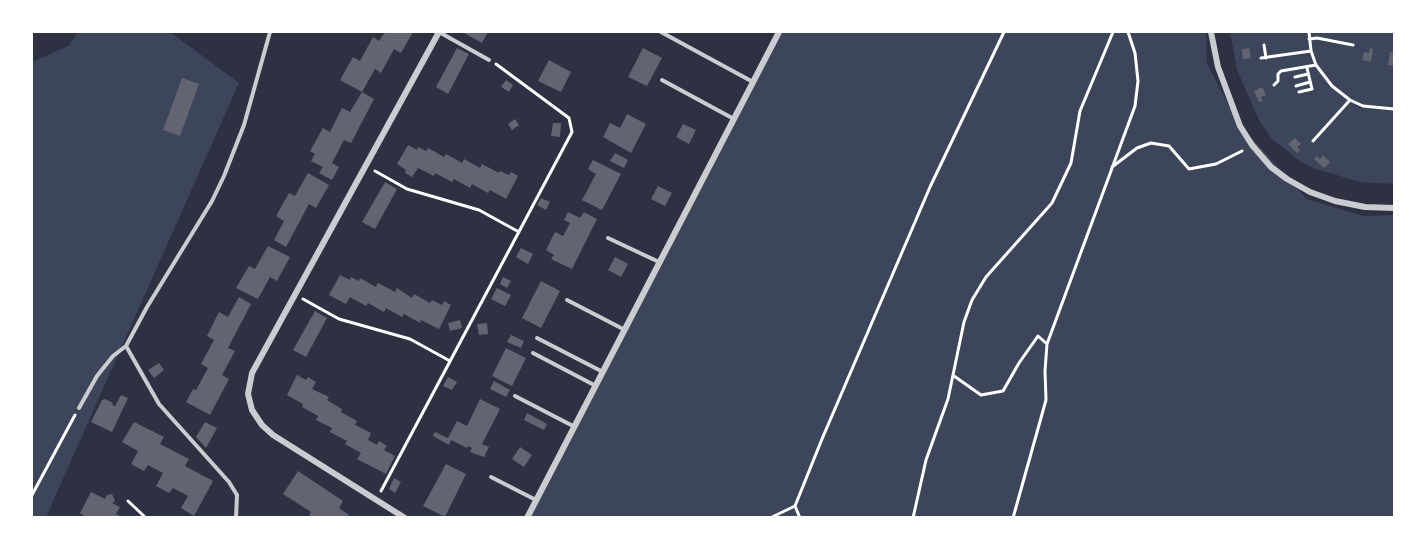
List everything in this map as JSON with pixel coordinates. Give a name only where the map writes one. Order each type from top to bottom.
[{"type":"street","points":[[405,518],[273,435],[262,426],[252,410],[248,394],[252,373],[439,32]]},
{"type":"street","points":[[527,518],[779,32]]},
{"type":"street","points":[[1211,32],[1226,93],[1240,126],[1252,145],[1272,167],[1310,192],[1335,201],[1365,207],[1395,208]]},
{"type":"lane","points":[[79,408],[113,356],[126,346],[147,307],[212,201],[224,176],[252,98],[270,32]]},
{"type":"lane","points":[[439,32],[489,60]]},
{"type":"lane","points":[[661,32],[753,82]]},
{"type":"lane","points":[[662,80],[734,119]]},
{"type":"lane","points":[[608,238],[660,262]]},
{"type":"lane","points":[[567,300],[625,330]]},
{"type":"lane","points":[[537,338],[603,372]]},
{"type":"lane","points":[[126,346],[159,404],[229,482],[237,495],[236,518]]},
{"type":"lane","points":[[533,353],[596,386]]},
{"type":"lane","points":[[515,396],[575,427]]},
{"type":"lane","points":[[491,477],[536,500]]},
{"type":"path","points":[[770,518],[795,506],[930,187],[1004,32]]},
{"type":"path","points":[[913,518],[926,460],[948,399],[964,322],[972,300],[986,277],[1052,204],[1071,163],[1080,111],[1113,32]]},
{"type":"path","points":[[1013,518],[1046,400],[1047,344],[1135,106],[1138,81],[1135,53],[1128,32]]},
{"type":"path","points":[[1309,32],[1311,51],[1316,65],[1332,86],[1350,100],[1363,106],[1395,108]]},
{"type":"path","points":[[1309,39],[1317,38],[1353,45]]},
{"type":"path","points":[[1264,45],[1264,58],[1311,51]]},
{"type":"path","points":[[377,499],[572,132],[569,118],[506,70],[489,60]]},
{"type":"path","points":[[1274,85],[1278,81],[1280,72],[1316,65]]},
{"type":"path","points":[[1299,92],[1312,89],[1307,68]]},
{"type":"path","points":[[1295,77],[1308,74]]},
{"type":"path","points":[[1296,86],[1310,82]]},
{"type":"path","points":[[1313,141],[1350,100]]},
{"type":"path","points":[[1111,168],[1137,148],[1151,143],[1169,146],[1189,169],[1216,164],[1252,145]]},
{"type":"path","points":[[366,165],[407,189],[478,210],[519,232]]},
{"type":"path","points":[[296,294],[339,319],[410,339],[450,361]]},
{"type":"path","points":[[954,376],[981,395],[1004,391],[1019,363],[1038,336],[1047,344]]},
{"type":"path","points":[[32,495],[79,408]]},
{"type":"path","points":[[128,501],[146,518]]},
{"type":"path","points":[[795,506],[800,518]]},
{"type":"shaded area","points":[[78,32],[170,32],[239,83],[46,517],[32,518],[32,62],[68,46]]},
{"type":"shaded area","points":[[780,32],[1206,32],[1207,64],[1239,124],[1307,199],[1363,216],[1394,215],[1394,517],[529,518]]},
{"type":"shaded area","points":[[1230,32],[1394,32],[1394,184],[1360,182],[1313,168],[1272,139],[1259,120],[1237,70]]},
{"type":"building","points":[[385,32],[413,32],[401,53],[394,49],[381,73],[375,69],[362,92],[340,80],[353,57],[360,61],[373,37],[379,41]]},
{"type":"building","points":[[462,32],[488,32],[482,43]]},
{"type":"building","points":[[457,48],[469,54],[448,94],[436,87]]},
{"type":"building","points":[[643,48],[662,58],[647,86],[628,77]]},
{"type":"building","points":[[1249,48],[1251,58],[1243,59],[1242,49]]},
{"type":"building","points":[[1370,48],[1373,49],[1371,62],[1362,60],[1364,52],[1369,53]]},
{"type":"building","points":[[1390,52],[1394,53],[1394,66],[1388,65]]},
{"type":"building","points":[[549,60],[571,72],[561,92],[538,81]]},
{"type":"building","points":[[182,78],[199,84],[180,136],[163,130]]},
{"type":"building","points":[[506,80],[513,85],[509,92],[501,87]]},
{"type":"building","points":[[1262,87],[1266,95],[1261,97],[1263,101],[1259,102],[1254,91]]},
{"type":"building","points":[[362,92],[374,99],[351,143],[344,140],[332,163],[339,167],[332,180],[319,173],[323,167],[311,161],[315,154],[310,151],[323,128],[330,132],[342,108],[350,112]]},
{"type":"building","points":[[627,114],[646,124],[631,153],[603,137],[610,123],[620,128]]},
{"type":"building","points":[[515,119],[519,125],[512,130],[508,124]]},
{"type":"building","points":[[553,123],[561,123],[560,137],[551,136]]},
{"type":"building","points":[[683,124],[696,130],[689,144],[676,137]]},
{"type":"building","points":[[1295,138],[1301,144],[1297,147],[1300,150],[1297,153],[1288,144]]},
{"type":"building","points":[[408,145],[417,150],[418,147],[426,151],[428,148],[444,157],[446,154],[462,163],[464,159],[480,168],[482,164],[499,173],[500,171],[509,175],[511,172],[518,176],[506,199],[490,190],[488,193],[472,184],[470,188],[454,179],[452,182],[435,173],[434,176],[418,168],[412,177],[397,164]]},
{"type":"building","points":[[615,153],[628,160],[624,168],[610,161]]},
{"type":"building","points":[[1323,155],[1330,162],[1324,168],[1314,159],[1317,156],[1320,159]]},
{"type":"building","points":[[593,160],[621,174],[602,210],[582,200],[596,174],[588,169]]},
{"type":"building","points":[[308,173],[329,185],[316,208],[309,204],[286,247],[274,240],[284,221],[276,216],[289,193],[295,196]]},
{"type":"building","points":[[385,182],[397,189],[375,229],[362,222]]},
{"type":"building","points":[[658,186],[672,193],[665,206],[651,199]]},
{"type":"building","points":[[541,198],[550,202],[546,210],[537,205]]},
{"type":"building","points":[[568,212],[580,218],[584,212],[597,219],[572,269],[551,259],[554,255],[546,250],[555,232],[563,236],[570,223],[564,220]]},
{"type":"building","points":[[268,246],[290,257],[277,281],[270,277],[258,299],[236,288],[249,266],[255,269]]},
{"type":"building","points":[[521,248],[533,254],[528,264],[516,257]]},
{"type":"building","points":[[615,257],[628,264],[621,277],[608,270]]},
{"type":"building","points":[[340,275],[350,280],[351,277],[359,281],[360,278],[376,287],[378,283],[395,292],[397,288],[412,298],[414,294],[430,303],[432,300],[442,305],[444,301],[451,305],[439,329],[421,320],[420,323],[404,314],[402,317],[386,308],[384,312],[368,303],[366,306],[350,297],[346,304],[329,295]]},
{"type":"building","points":[[503,277],[511,281],[507,288],[500,284]]},
{"type":"building","points":[[541,281],[560,291],[541,328],[522,318]]},
{"type":"building","points":[[497,288],[511,295],[505,306],[491,299]]},
{"type":"building","points":[[239,297],[251,304],[228,348],[235,351],[222,375],[229,379],[210,415],[186,402],[193,389],[196,390],[208,368],[201,364],[214,340],[207,336],[219,312],[228,317]]},
{"type":"building","points":[[315,311],[327,318],[306,357],[293,350]]},
{"type":"building","points":[[460,320],[462,328],[450,331],[448,323]]},
{"type":"building","points":[[487,323],[488,334],[479,335],[477,324]]},
{"type":"building","points":[[511,335],[524,341],[521,348],[507,342]]},
{"type":"building","points":[[506,348],[526,358],[512,386],[492,376]]},
{"type":"building","points":[[159,363],[164,370],[154,378],[148,370]]},
{"type":"building","points":[[297,375],[306,380],[308,377],[316,382],[312,389],[329,397],[327,400],[342,409],[341,412],[357,421],[355,425],[371,433],[368,440],[377,445],[379,441],[387,446],[384,450],[395,456],[386,474],[357,459],[361,453],[345,444],[347,441],[330,432],[332,428],[316,420],[318,416],[302,407],[303,404],[287,395]]},
{"type":"building","points":[[448,377],[457,382],[452,390],[443,386]]},
{"type":"building","points":[[494,381],[510,390],[506,397],[490,389]]},
{"type":"building","points":[[121,395],[128,398],[112,432],[91,422],[102,400],[105,399],[115,406]]},
{"type":"building","points":[[480,399],[500,409],[482,444],[489,447],[484,457],[470,452],[472,448],[468,446],[467,448],[451,440],[449,445],[433,436],[435,432],[448,438],[457,421],[467,426]]},
{"type":"building","points":[[527,413],[547,424],[544,430],[524,420]]},
{"type":"building","points":[[134,422],[164,437],[160,444],[189,459],[185,466],[213,481],[194,516],[181,508],[188,496],[173,488],[169,493],[156,486],[163,473],[148,465],[144,471],[131,464],[138,451],[122,442]]},
{"type":"building","points":[[205,422],[217,428],[206,448],[196,437]]},
{"type":"building","points":[[520,447],[532,455],[524,467],[512,459]]},
{"type":"building","points":[[446,464],[466,474],[445,517],[423,506]]},
{"type":"building","points":[[298,471],[343,501],[339,508],[349,515],[347,518],[308,518],[311,512],[283,494]]},
{"type":"building","points":[[394,478],[401,482],[395,493],[389,489]]},
{"type":"building","points":[[91,492],[105,499],[107,495],[112,494],[115,501],[112,503],[120,507],[116,514],[123,518],[87,518],[80,513]]}]
